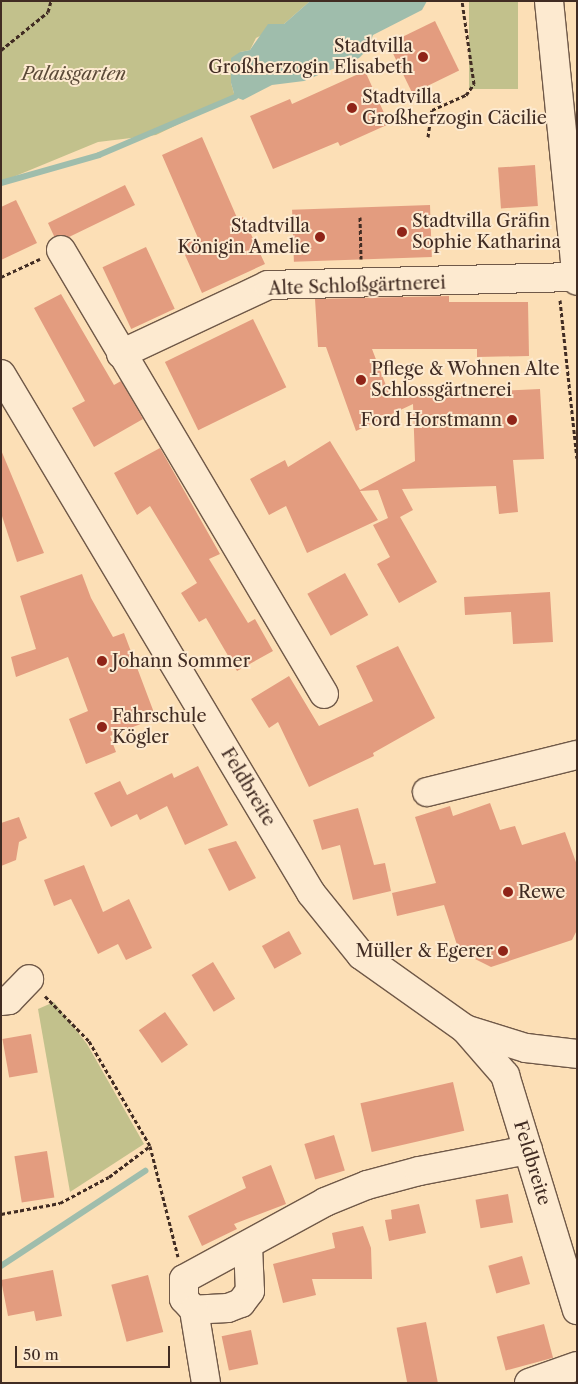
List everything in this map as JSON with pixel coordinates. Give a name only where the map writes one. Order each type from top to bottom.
[{"type":"street","points":[[549,1],[577,281]]},
{"type":"street","points":[[62,250],[121,354],[324,694]]},
{"type":"street","name":"Alte Schloßgärtnerei","points":[[121,354],[268,285],[576,277]]},
{"type":"street","name":"Feldbreite","points":[[1,374],[311,893],[361,955],[466,1029],[505,1075],[577,1310]]},
{"type":"street","points":[[427,792],[577,755]]},
{"type":"street","points":[[1,1001],[10,1000],[29,979]]},
{"type":"street","name":"Feldbreite","points":[[466,1029],[526,1048],[577,1054]]},
{"type":"street","points":[[206,1383],[194,1310],[184,1298],[184,1279],[248,1246],[325,1202],[367,1185],[419,1171],[528,1150]]},
{"type":"street","points":[[194,1310],[228,1308],[241,1303],[250,1291],[248,1246]]},
{"type":"street","points":[[529,1383],[577,1366]]},
{"type":"path","points":[[1,50],[48,12],[51,1]]},
{"type":"path","points":[[428,137],[432,110],[466,95],[474,84],[462,1]]},
{"type":"path","points":[[360,217],[362,283]]},
{"type":"path","points":[[1,277],[62,250]]},
{"type":"path","points":[[29,979],[89,1042],[150,1146],[184,1279]]},
{"type":"path","points":[[1,1214],[60,1203],[108,1177],[150,1146]]},
{"type":"green space","name":"Palaisgarten","points":[[1,1],[310,1],[284,24],[256,38],[250,50],[240,52],[231,83],[235,97],[156,135],[98,142],[1,182]]},
{"type":"green space","points":[[469,1],[518,1],[518,89],[469,89]]},
{"type":"green space","points":[[54,1002],[87,1044],[144,1144],[70,1192],[38,1009]]},
{"type":"shaded area","points":[[310,1],[427,1],[422,10],[373,35],[368,49],[359,58],[304,81],[272,85],[243,100],[235,97],[231,83],[231,58],[240,52],[250,50],[268,24],[284,24]]},
{"type":"building","name":"Stadtvilla Großherzogin Elisabeth","points":[[435,21],[459,70],[412,93],[388,44]]},
{"type":"building","points":[[365,71],[389,124],[340,146],[338,142],[273,169],[250,116],[290,99],[292,104]]},
{"type":"building","points":[[202,137],[238,220],[243,217],[265,264],[202,293],[181,246],[198,238],[162,155]]},
{"type":"building","points":[[535,165],[538,206],[501,208],[498,168]]},
{"type":"building","points":[[125,185],[135,205],[69,237],[54,236],[48,223]]},
{"type":"building","points":[[16,200],[37,243],[1,260],[1,207]]},
{"type":"building","points":[[430,205],[432,257],[294,262],[292,210]]},
{"type":"building","points":[[146,247],[175,309],[131,329],[102,267]]},
{"type":"building","points":[[61,294],[114,385],[121,381],[143,419],[94,447],[72,408],[85,401],[34,308]]},
{"type":"building","points":[[449,296],[449,302],[528,302],[529,356],[477,357],[477,349],[372,349],[390,396],[540,389],[544,459],[513,460],[518,512],[499,514],[496,486],[402,489],[413,510],[400,517],[437,582],[399,603],[377,564],[390,557],[373,525],[388,518],[378,490],[360,491],[378,520],[307,553],[286,506],[269,515],[250,479],[285,460],[288,467],[330,441],[360,490],[415,461],[413,404],[356,431],[326,347],[318,347],[315,299]]},
{"type":"building","points":[[253,319],[286,387],[198,430],[165,362]]},
{"type":"building","points":[[160,448],[220,554],[209,559],[248,623],[255,619],[273,651],[237,671],[206,618],[199,622],[181,593],[197,583],[150,506],[137,515],[114,473]]},
{"type":"building","points":[[1,450],[44,553],[17,562],[1,513]]},
{"type":"building","points":[[345,573],[368,615],[331,636],[307,594]]},
{"type":"building","points":[[82,574],[91,598],[113,637],[124,633],[156,718],[110,736],[116,752],[86,764],[69,719],[88,711],[68,657],[16,677],[11,657],[36,649],[20,596]]},
{"type":"building","points":[[550,592],[553,642],[513,644],[511,612],[465,615],[464,597]]},
{"type":"building","points":[[398,646],[435,718],[373,753],[374,756],[309,787],[278,722],[269,728],[251,699],[289,676],[319,726],[373,701],[356,666]]},
{"type":"building","points":[[198,766],[228,825],[185,845],[167,806],[140,820],[137,814],[111,827],[94,793],[120,781],[127,795],[172,773],[174,778]]},
{"type":"building","name":"Rewe","points":[[490,803],[500,830],[515,826],[522,845],[565,832],[577,865],[577,930],[572,940],[491,967],[459,951],[444,905],[397,916],[392,893],[436,883],[415,817],[450,806],[453,816]]},
{"type":"building","points":[[358,808],[374,865],[385,863],[391,891],[353,900],[340,845],[322,850],[313,820]]},
{"type":"building","points":[[19,817],[27,838],[19,842],[16,860],[1,866],[1,823]]},
{"type":"building","points":[[236,841],[256,878],[229,891],[208,849]]},
{"type":"building","points":[[84,865],[103,912],[129,899],[152,948],[126,960],[118,944],[98,954],[71,899],[54,906],[44,880]]},
{"type":"building","points":[[289,931],[302,954],[274,969],[262,946]]},
{"type":"building","points":[[213,962],[235,999],[214,1012],[192,975]]},
{"type":"building","points":[[165,1012],[188,1045],[162,1063],[139,1030]]},
{"type":"building","points":[[31,1034],[38,1072],[9,1077],[2,1039]]},
{"type":"building","points":[[453,1082],[464,1131],[372,1152],[360,1103]]},
{"type":"building","points":[[334,1135],[345,1170],[315,1179],[304,1144]]},
{"type":"building","points":[[47,1151],[54,1197],[22,1203],[14,1156]]},
{"type":"building","points":[[271,1165],[286,1204],[234,1224],[237,1229],[202,1246],[188,1216],[246,1188],[242,1177]]},
{"type":"building","points":[[508,1194],[513,1223],[481,1228],[476,1200]]},
{"type":"building","points":[[419,1204],[426,1233],[389,1241],[385,1220],[392,1219],[391,1210]]},
{"type":"building","points":[[363,1226],[371,1248],[372,1279],[312,1279],[316,1295],[283,1303],[273,1264],[335,1248],[332,1233]]},
{"type":"building","points":[[522,1256],[530,1284],[496,1294],[488,1266]]},
{"type":"building","points":[[53,1270],[62,1316],[36,1321],[34,1311],[8,1316],[1,1280]]},
{"type":"building","points":[[148,1275],[163,1332],[127,1342],[111,1285]]},
{"type":"building","points":[[426,1322],[438,1383],[407,1383],[397,1328]]},
{"type":"building","points":[[544,1324],[553,1358],[506,1370],[497,1337]]},
{"type":"building","points":[[251,1330],[258,1364],[229,1370],[222,1336]]},
{"type":"waterway","points":[[1,183],[99,155],[235,97]]},
{"type":"waterway","points":[[1,1266],[145,1171]]},
{"type":"place","name":"Stadtvilla Großherzogin Elisabeth","points":[[423,57]]},
{"type":"place","name":"Stadtvilla Großherzogin Cäcilie","points":[[352,108]]},
{"type":"place","name":"Stadtvilla Gräfin Sophie Katharina","points":[[402,232]]},
{"type":"place","name":"Stadtvilla Königin Amelie","points":[[320,237]]},
{"type":"place","name":"Pflege & Wohnen Alte Schlossgärtnerei","points":[[361,380]]},
{"type":"place","name":"Ford Horstmann","points":[[512,420]]},
{"type":"place","name":"Johann Sommer","points":[[102,661]]},
{"type":"place","name":"Fahrschule Kögler","points":[[102,727]]},
{"type":"place","name":"Rewe","points":[[508,892]]},
{"type":"place","name":"Müller & Egerer","points":[[503,951]]}]
